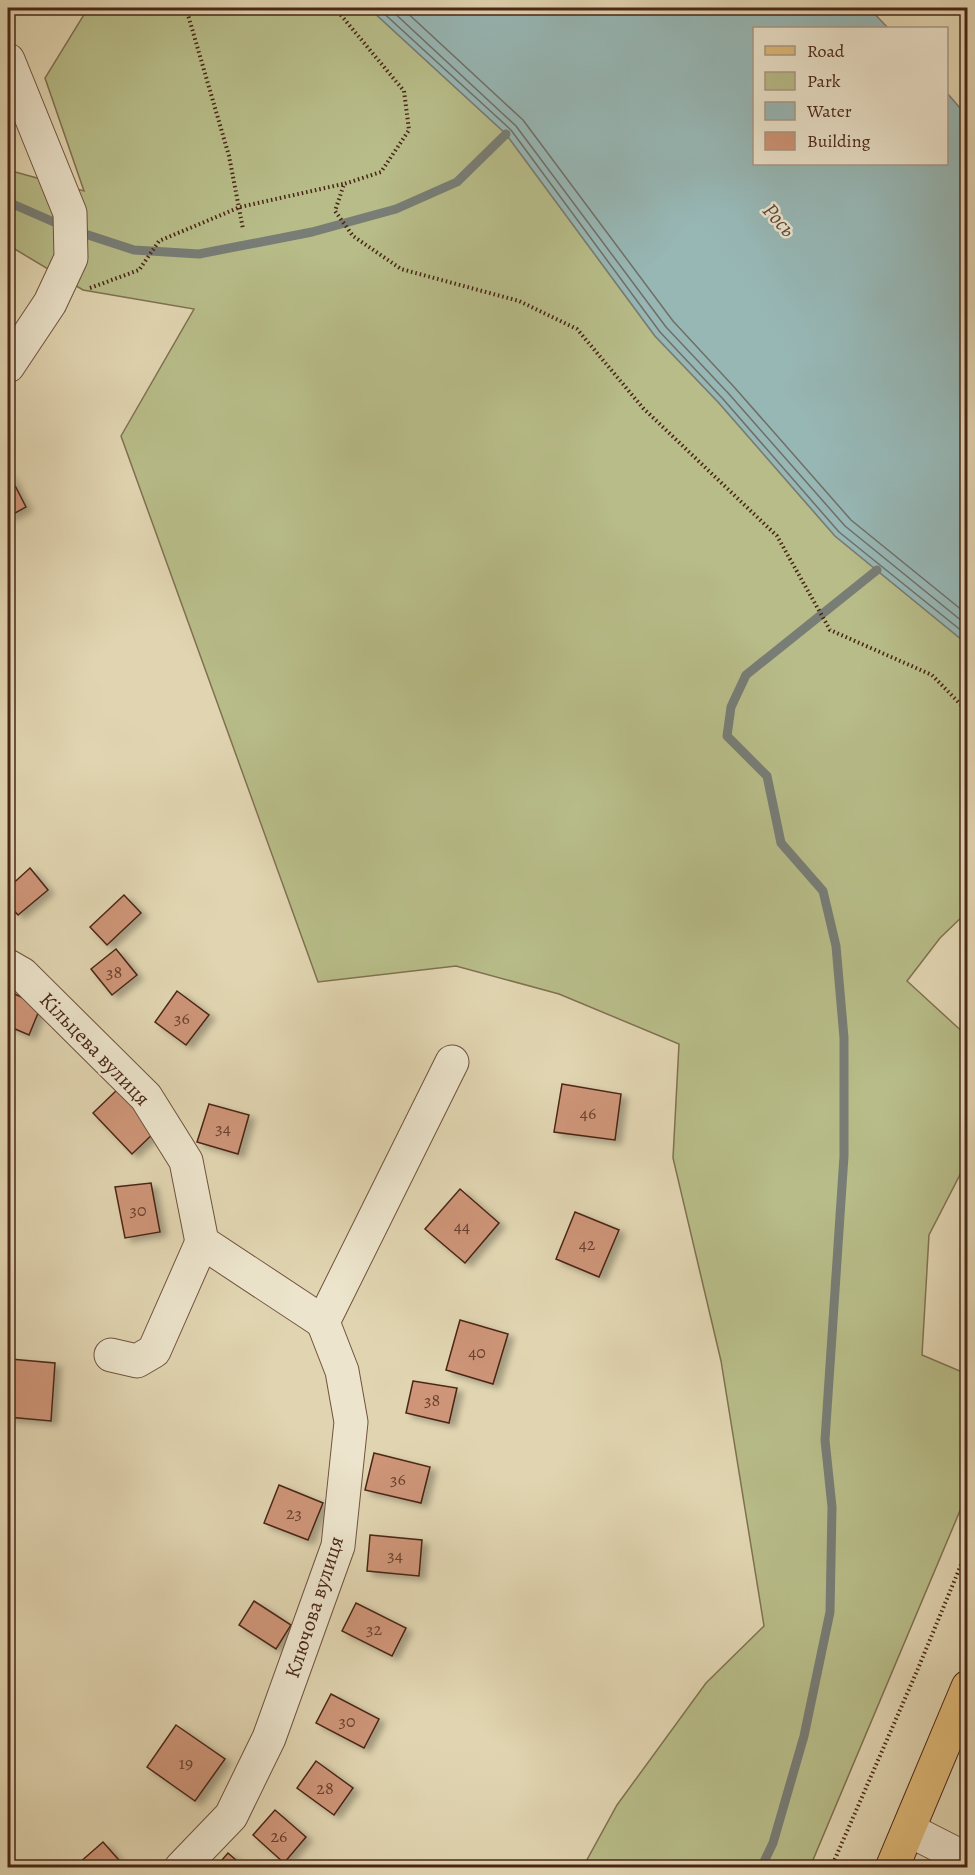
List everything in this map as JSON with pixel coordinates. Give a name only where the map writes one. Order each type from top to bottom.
[{"type":"main road","points":[[892,1868],[968,1687]]},
{"type":"street","points":[[8,60],[70,213],[71,249],[71,258],[50,303],[8,366]]},
{"type":"street","name":"Кільцева вулиця","points":[[8,966],[22,974],[146,1096],[186,1161],[202,1242]]},
{"type":"street","points":[[111,1355],[137,1361],[154,1351],[202,1242],[323,1323],[452,1062]]},
{"type":"street","name":"Ключова вулиця","points":[[181,1868],[231,1816],[269,1738],[338,1546],[351,1422],[342,1371],[323,1323]]},
{"type":"street","points":[[909,1830],[968,1860]]},
{"type":"path","points":[[186,8],[229,156],[243,229]]},
{"type":"path","points":[[139,270],[159,241],[240,207],[344,184],[381,172],[409,130],[404,91],[335,8]]},
{"type":"path","points":[[344,184],[335,210],[353,236],[401,268],[519,301],[577,328],[643,408],[777,536],[830,630],[932,675],[968,712]]},
{"type":"path","points":[[831,1868],[968,1548]]},
{"type":"green space","points":[[88,8],[369,8],[506,134],[655,336],[719,403],[835,536],[967,644],[967,912],[940,938],[907,981],[967,1036],[967,1161],[929,1235],[922,1355],[967,1374],[967,1494],[810,1867],[583,1867],[617,1805],[706,1683],[764,1626],[721,1361],[673,1158],[679,1044],[559,994],[456,966],[318,982],[121,436],[194,309],[83,290],[8,245],[8,170],[84,191],[45,78]]},
{"type":"water","name":"Рось","points":[[369,8],[869,8],[887,27],[753,27],[753,165],[948,165],[948,94],[967,116],[967,644],[835,536],[719,403],[655,336],[506,134]]},
{"type":"building","points":[[8,472],[26,507],[8,517]]},
{"type":"building","points":[[30,868],[48,890],[18,915],[8,904],[8,888]]},
{"type":"building","points":[[124,895],[141,913],[107,945],[90,927]]},
{"type":"building","points":[[116,949],[137,975],[112,995],[91,969]]},
{"type":"building","points":[[8,991],[41,1006],[29,1035],[8,1026]]},
{"type":"building","points":[[177,991],[209,1015],[186,1045],[155,1022]]},
{"type":"building","points":[[562,1084],[621,1094],[615,1140],[554,1132]]},
{"type":"building","points":[[119,1088],[158,1129],[132,1154],[93,1113]]},
{"type":"building","points":[[209,1104],[249,1115],[238,1154],[197,1142]]},
{"type":"building","points":[[151,1183],[160,1232],[125,1238],[115,1187]]},
{"type":"building","points":[[460,1189],[499,1223],[465,1263],[425,1229]]},
{"type":"building","points":[[575,1212],[619,1230],[599,1277],[556,1259]]},
{"type":"building","points":[[460,1320],[508,1334],[493,1384],[446,1370]]},
{"type":"building","points":[[10,1359],[55,1363],[51,1421],[8,1417]]},
{"type":"building","points":[[413,1381],[457,1388],[449,1423],[406,1413]]},
{"type":"building","points":[[374,1453],[430,1467],[421,1503],[365,1490]]},
{"type":"building","points":[[279,1485],[323,1503],[308,1540],[264,1523]]},
{"type":"building","points":[[370,1535],[422,1540],[419,1576],[367,1571]]},
{"type":"building","points":[[254,1601],[291,1625],[276,1649],[239,1625]]},
{"type":"building","points":[[356,1603],[406,1628],[392,1656],[342,1631]]},
{"type":"building","points":[[331,1694],[379,1719],[364,1748],[316,1723]]},
{"type":"building","points":[[176,1725],[225,1759],[195,1801],[147,1767]]},
{"type":"building","points":[[316,1761],[353,1788],[334,1815],[297,1788]]},
{"type":"building","points":[[275,1810],[306,1837],[284,1863],[253,1835]]},
{"type":"building","points":[[103,1842],[126,1868],[83,1868],[79,1863]]},
{"type":"building","points":[[228,1853],[245,1868],[215,1868]]},
{"type":"waterway","points":[[76,231],[134,250],[199,254],[312,232],[396,209],[457,182],[506,134]]},
{"type":"waterway","points":[[8,202],[63,226]]},
{"type":"waterway","points":[[761,1868],[773,1843],[804,1736],[830,1612],[832,1507],[825,1440],[844,1156],[844,1038],[836,946],[823,891],[781,843],[767,776],[727,736],[731,707],[746,675],[877,570]]}]
